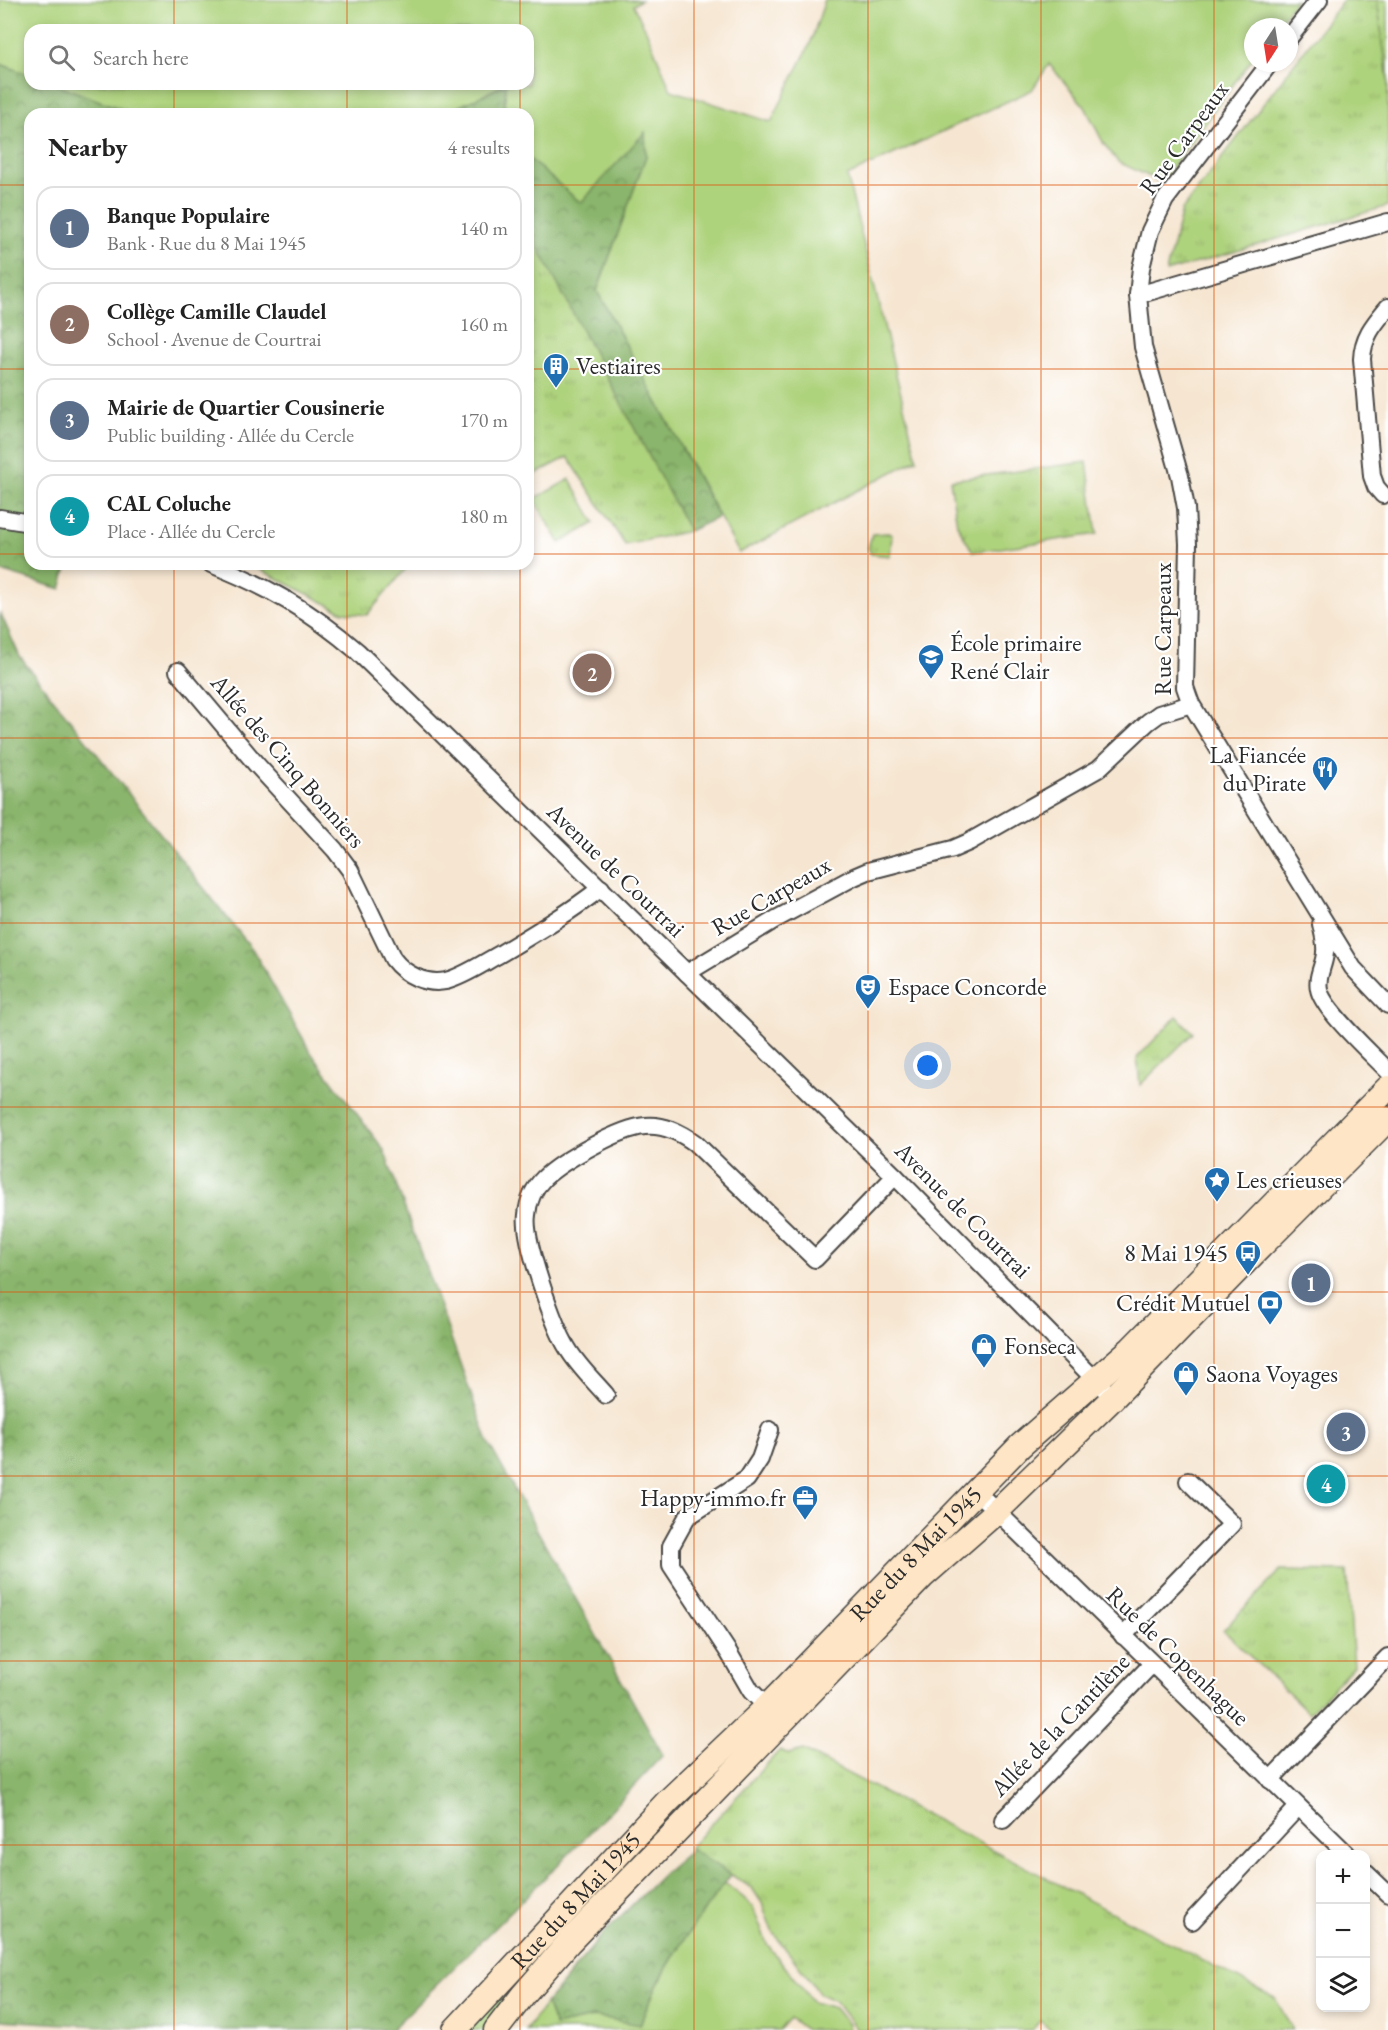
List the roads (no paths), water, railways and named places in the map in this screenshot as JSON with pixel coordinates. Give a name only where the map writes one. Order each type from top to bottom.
[{"type":"main road","name":"Rue du 8 Mai 1945","points":[[496,2030],[569,1942],[976,1491],[1047,1421],[1131,1349],[1388,1088]]},
{"type":"main road","name":"Rue du 8 Mai 1945","points":[[455,2030],[669,1801],[775,1714],[923,1576],[996,1512],[1113,1398],[1252,1254],[1388,1119]]},
{"type":"street","points":[[1298,27],[1319,0]]},
{"type":"street","name":"Rue Carpeaux","points":[[687,973],[776,919],[854,877],[868,871],[953,849],[969,842],[1098,769],[1159,714],[1191,704],[1185,687],[1188,544],[1186,508],[1172,447],[1146,364],[1138,295],[1145,246],[1165,200],[1263,72]]},
{"type":"street","points":[[1138,295],[1388,222]]},
{"type":"street","points":[[1383,495],[1376,487],[1372,476],[1362,348],[1366,334],[1388,307]]},
{"type":"street","points":[[0,518],[24,522]]},
{"type":"street","name":"Avenue de Courtrai","points":[[224,570],[276,593],[302,608],[342,639],[895,1176],[1113,1398]]},
{"type":"street","name":"Allée des Cinq Bonniers","points":[[178,671],[256,764],[335,849],[354,879],[382,941],[401,970],[413,977],[445,981],[471,970],[561,918],[601,888]]},
{"type":"street","points":[[1191,704],[1353,968],[1388,1005]]},
{"type":"street","points":[[1319,914],[1326,952],[1319,981],[1322,997],[1336,1016],[1388,1071]]},
{"type":"street","points":[[606,1395],[570,1352],[560,1336],[526,1232],[529,1203],[544,1178],[587,1149],[623,1131],[644,1126],[672,1129],[695,1143],[815,1259],[895,1176]]},
{"type":"street","points":[[770,1430],[760,1459],[747,1479],[687,1517],[671,1546],[671,1564],[751,1691],[775,1714]]},
{"type":"street","points":[[1123,1636],[1232,1524],[1188,1481]]},
{"type":"street","name":"Rue de Copenhague","points":[[976,1491],[1343,1850]]},
{"type":"street","points":[[1270,1780],[1388,1657]]},
{"type":"street","name":"Allée de la Cantilène","points":[[1003,1820],[1152,1664]]},
{"type":"street","points":[[1192,1921],[1298,1807]]},
{"type":"street","points":[[1370,1878],[1388,1894]]},
{"type":"place","name":"Vestiaires","points":[[556,389]]},
{"type":"place","name":"Collège Camille Claudel","points":[[592,673]]},
{"type":"place","name":"École primaire René Clair","points":[[931,680]]},
{"type":"place","name":"La Fiancée du Pirate","points":[[1325,792]]},
{"type":"place","name":"Espace Concorde","points":[[868,1010]]},
{"type":"place","name":"Les crieuses","points":[[1217,1203]]},
{"type":"place","name":"8 Mai 1945","points":[[1248,1276]]},
{"type":"place","name":"Banque Populaire","points":[[1311,1283]]},
{"type":"place","name":"Crédit Mutuel","points":[[1270,1326]]},
{"type":"place","name":"Fonseca","points":[[984,1369]]},
{"type":"place","name":"Saona Voyages","points":[[1186,1397]]},
{"type":"place","name":"Mairie de Quartier Cousinerie","points":[[1346,1432]]},
{"type":"place","name":"CAL Coluche","points":[[1326,1484]]},
{"type":"place","name":"Happy-immo.fr","points":[[805,1521]]}]
